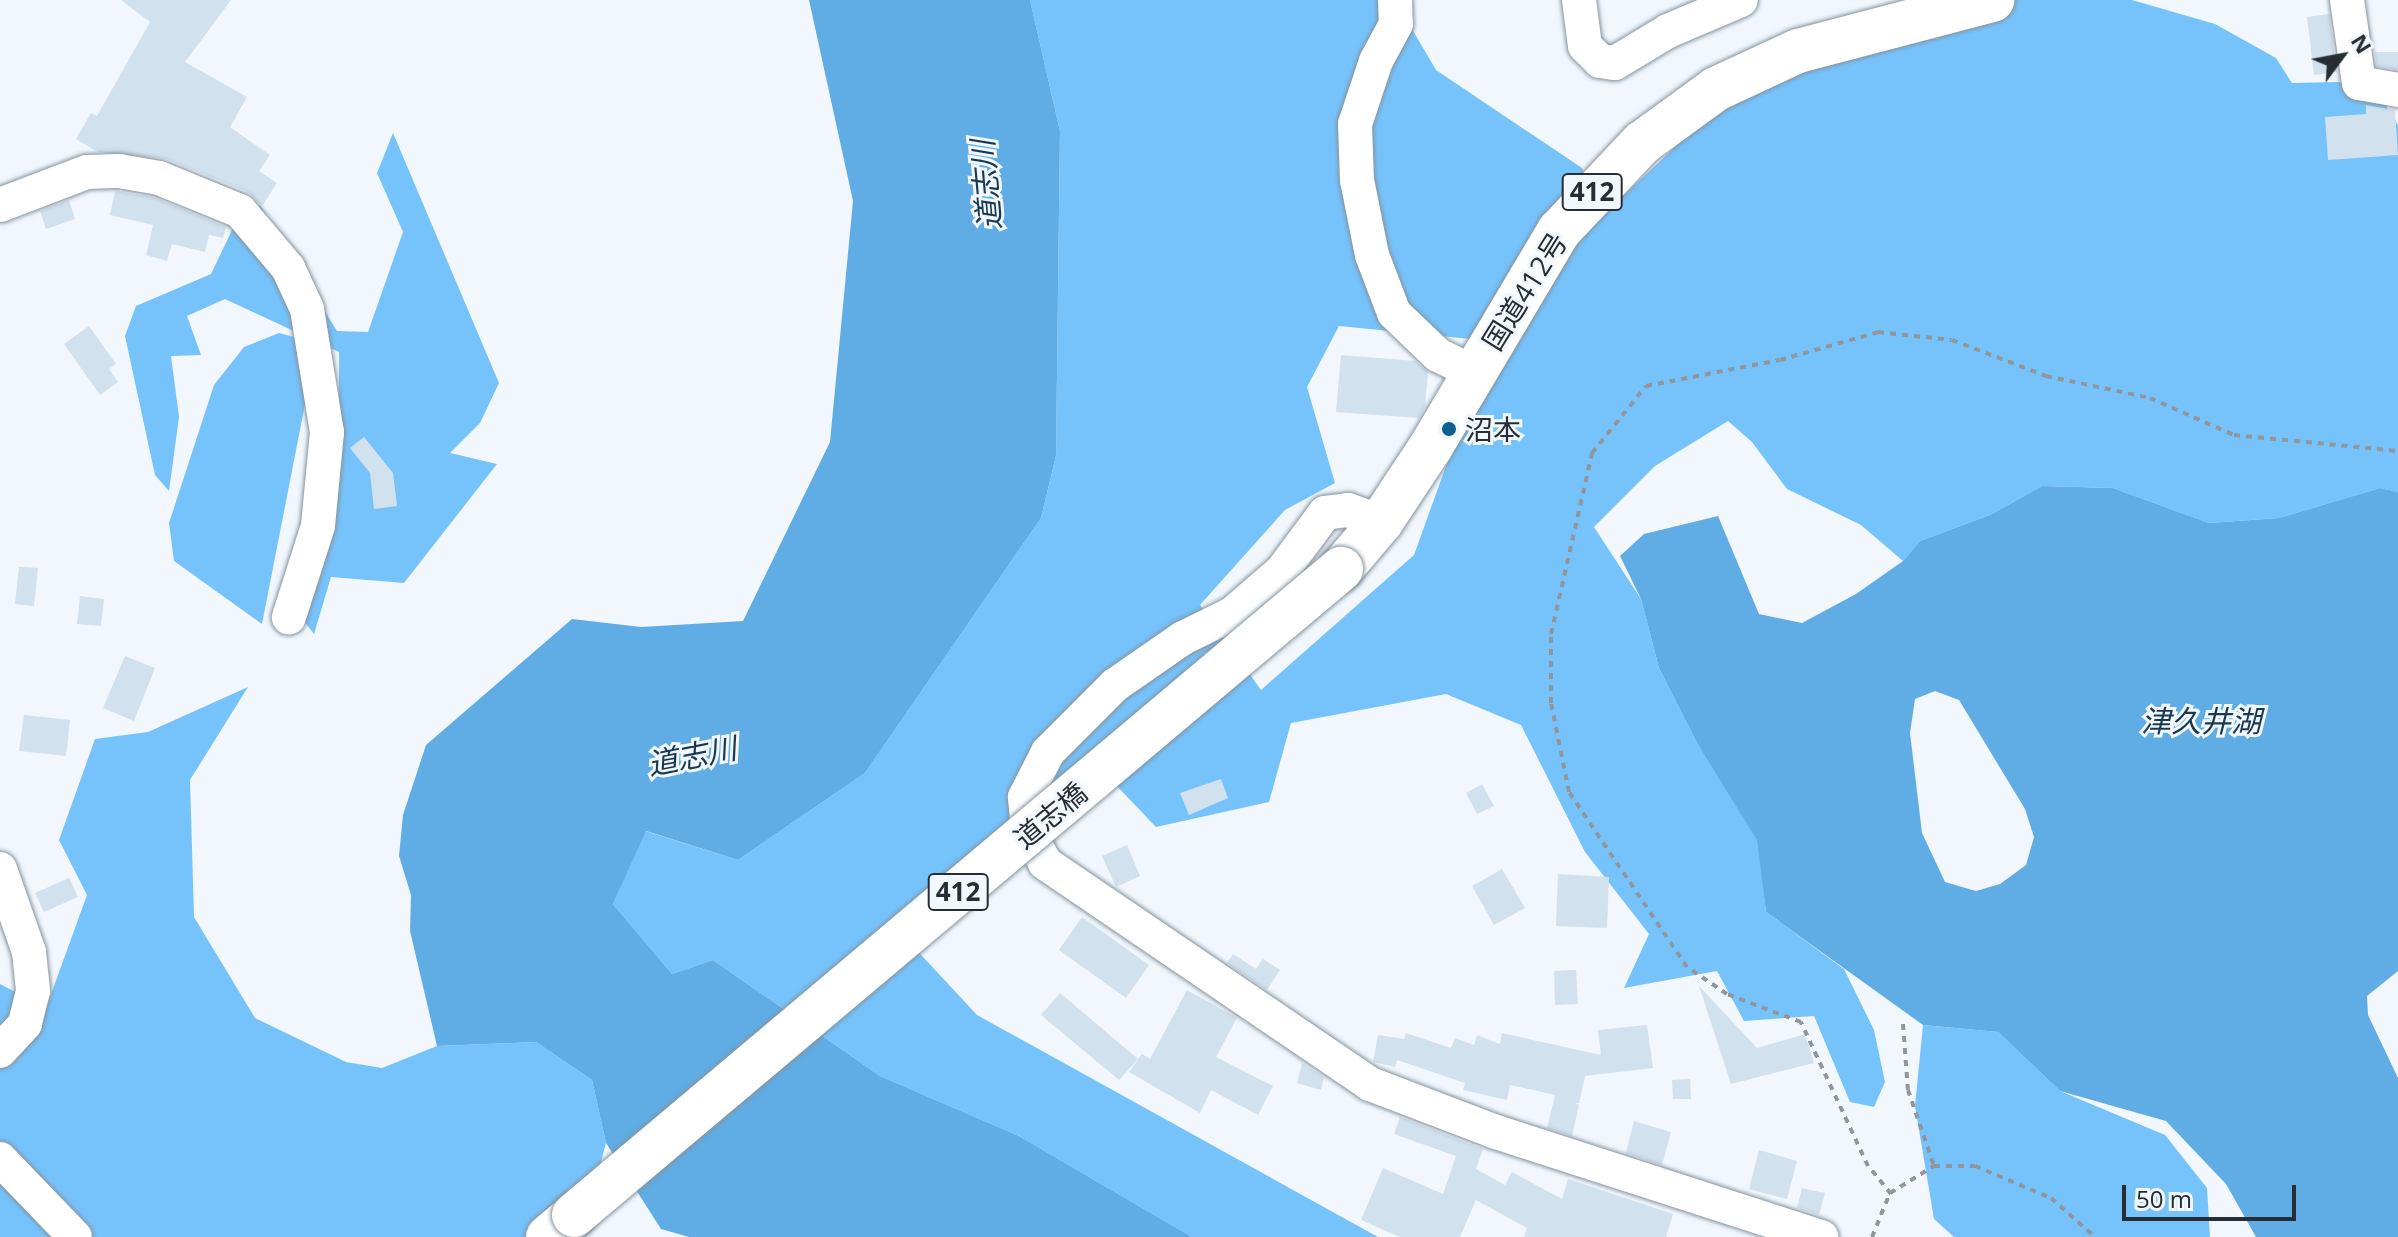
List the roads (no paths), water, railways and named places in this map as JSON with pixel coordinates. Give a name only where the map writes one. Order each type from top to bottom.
[{"type":"highway","name":"国道412号","points":[[1341,569],[1381,522],[1559,231],[1597,186],[1680,113],[1798,51],[1992,0]]},
{"type":"highway","name":"道志橋","points":[[561,1226],[1341,569]]},
{"type":"street","points":[[1395,0],[1396,24],[1376,61],[1355,124],[1357,180],[1372,255],[1394,313],[1438,355],[1473,372]]},
{"type":"street","points":[[1579,0],[1585,46],[1600,61],[1615,63],[1668,31],[1741,0]]},
{"type":"street","points":[[2347,0],[2359,83],[2398,90]]},
{"type":"street","points":[[0,205],[87,172],[119,171],[159,178],[240,211],[288,268],[307,309],[327,432],[318,526],[289,617]]},
{"type":"street","points":[[1381,522],[1348,510],[1325,513],[1272,580],[1232,614],[1183,638],[1115,685],[1048,752],[1025,797],[1028,832],[1045,863],[1370,1084],[1496,1132],[1821,1237]]},
{"type":"street","points":[[0,869],[26,942],[33,991],[25,1024],[0,1051]]},
{"type":"street","points":[[0,1159],[75,1237]]},
{"type":"water","name":"道志川","points":[[809,0],[1030,0],[1060,131],[1056,456],[1041,518],[865,773],[738,860],[646,831],[613,904],[672,974],[713,960],[880,1076],[1019,1136],[1192,1237],[689,1237],[661,1229],[606,1143],[592,1080],[536,1042],[437,1046],[410,931],[411,895],[399,856],[403,815],[426,745],[572,619],[641,627],[743,621],[830,442],[853,201]]},
{"type":"water","name":"津久井湖","points":[[2042,486],[2113,488],[2209,523],[2279,518],[2380,488],[2398,492],[2398,971],[2367,996],[2368,1015],[2398,1078],[2398,1237],[2256,1237],[2226,1184],[2166,1121],[2060,1091],[1998,1032],[1923,1025],[1766,912],[1757,840],[1698,745],[1659,668],[1641,599],[1620,556],[1644,534],[1718,516],[1759,614],[1802,623],[1856,594],[1903,561],[1920,541],[1990,515]],"holes":[[[1935,691],[1959,700],[2025,809],[2034,837],[2026,865],[2000,884],[1976,891],[1945,882],[1922,833],[1910,733],[1915,699]]]},
{"type":"place","name":"沼本","points":[[1449,429]]}]
